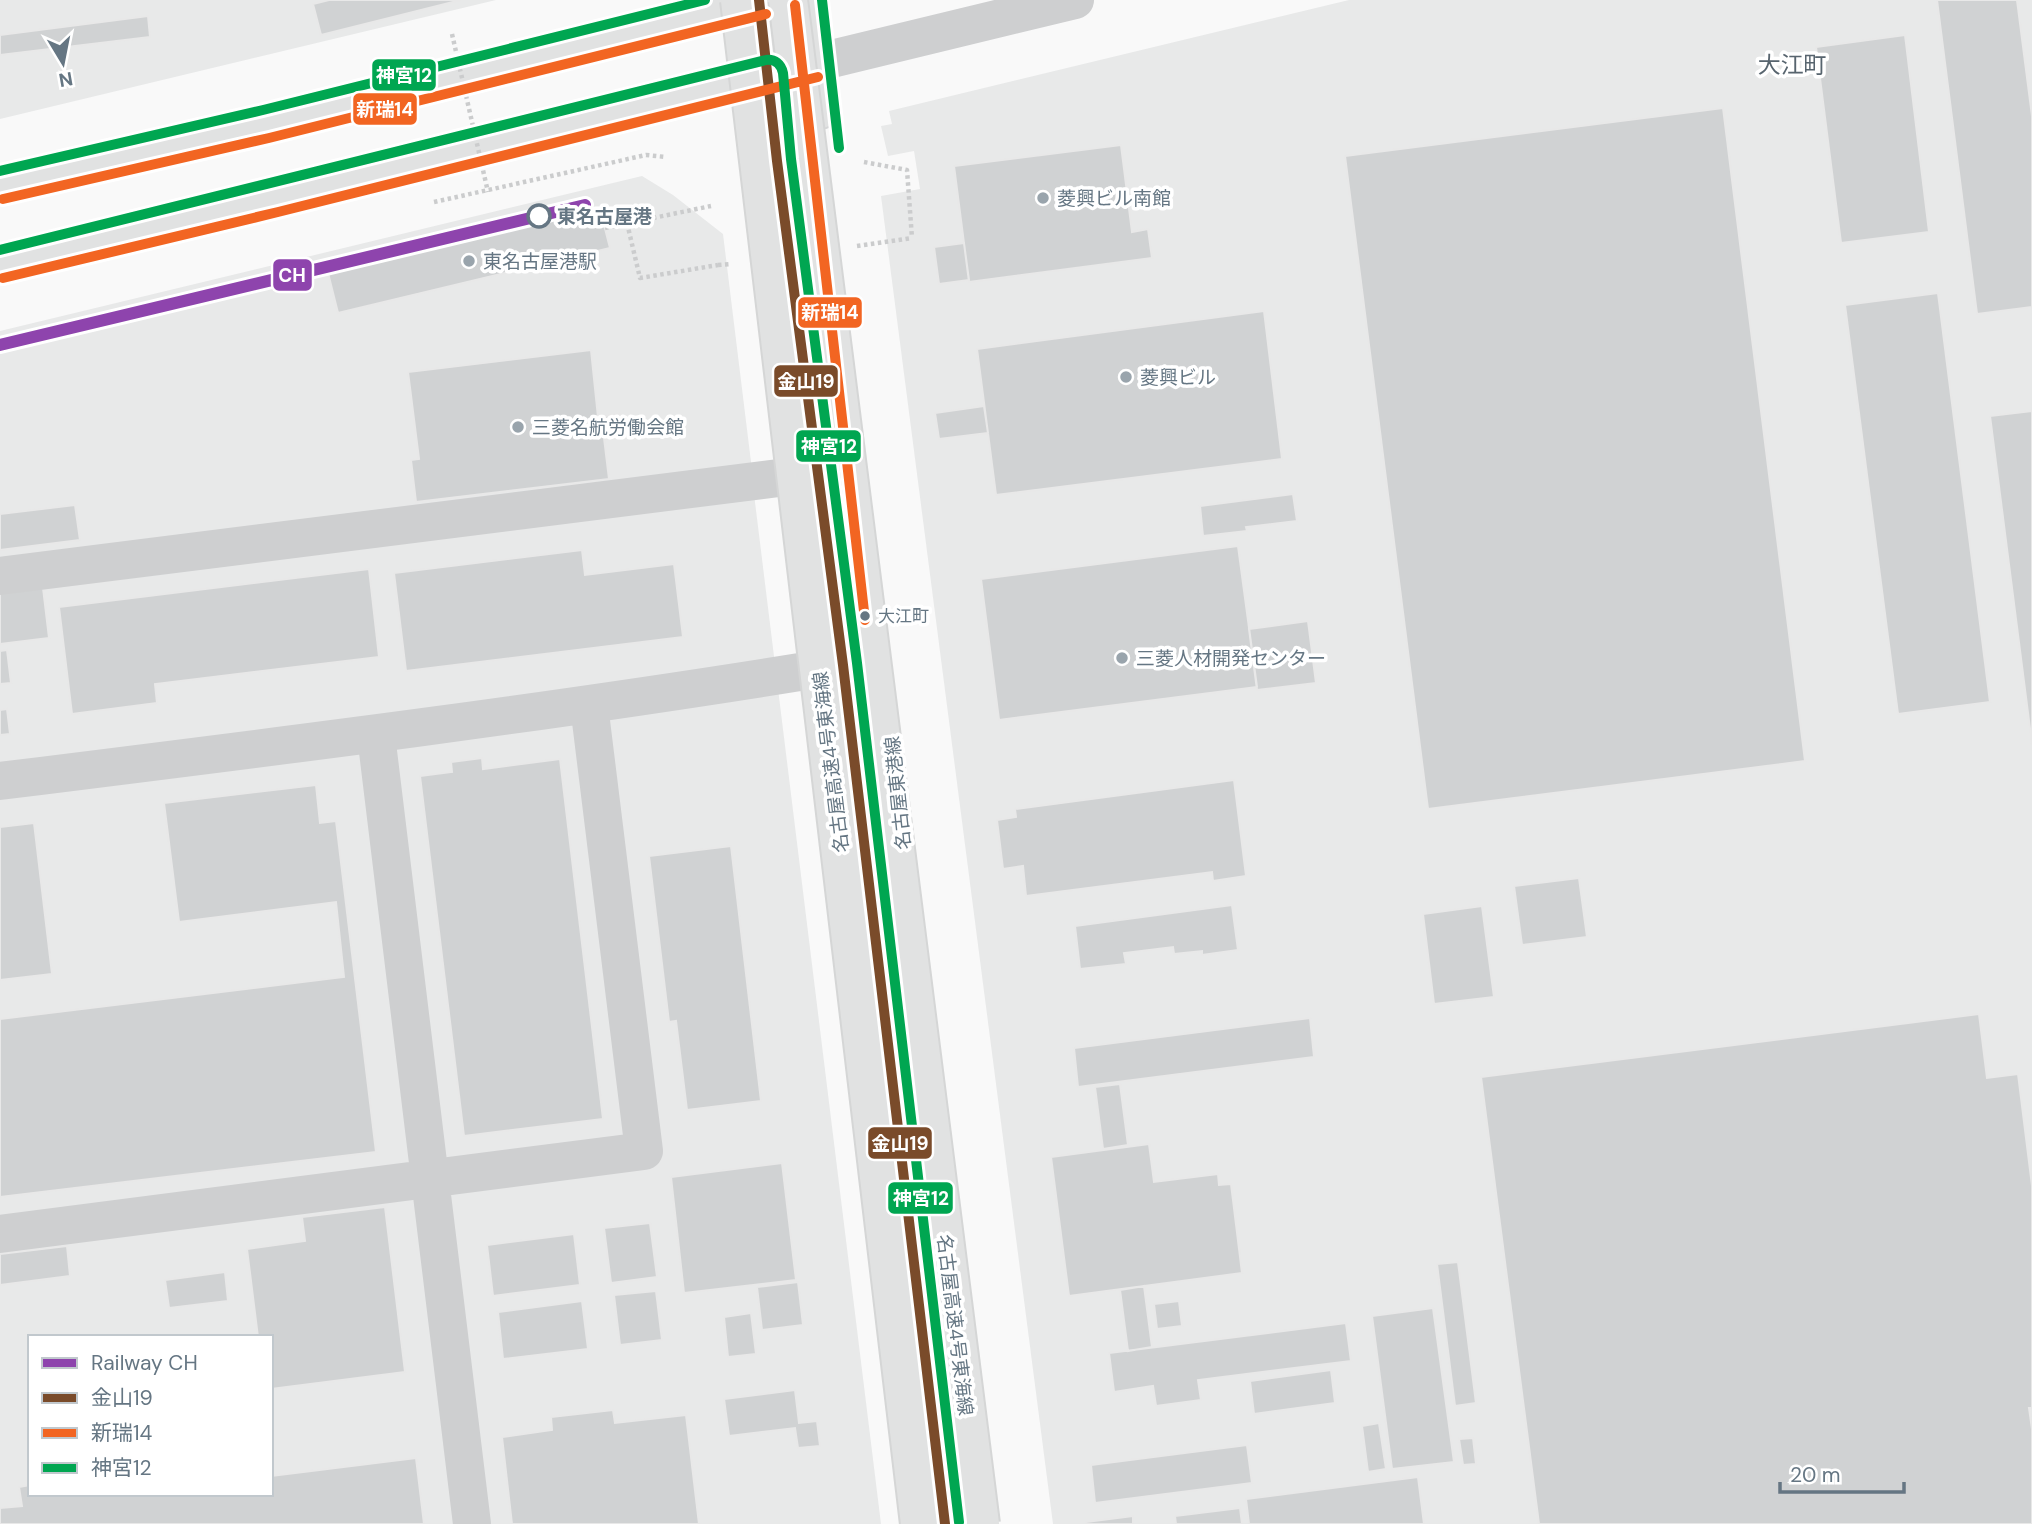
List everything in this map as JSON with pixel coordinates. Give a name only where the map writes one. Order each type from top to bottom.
[{"type":"main road","name":"名古屋高速4号東海線","points":[[740,0],[920,1524]]},
{"type":"main road","name":"名古屋東港線","points":[[761,0],[777,161],[843,665],[944,1524]]},
{"type":"main road","points":[[0,185],[266,124],[761,0]]},
{"type":"main road","name":"名古屋高速4号東海線","points":[[788,0],[980,1524]]},
{"type":"main road","name":"名古屋東港線","points":[[808,0],[980,1524]]},
{"type":"main road","points":[[0,264],[815,62]]},
{"type":"street","points":[[815,62],[1075,0]]},
{"type":"street","points":[[0,576],[818,473]]},
{"type":"street","points":[[0,781],[376,735],[843,665]]},
{"type":"street","points":[[0,1234],[644,1151],[589,705]]},
{"type":"street","points":[[376,735],[472,1524]]},
{"type":"path","points":[[452,34],[488,192]]},
{"type":"path","points":[[424,204],[646,155],[666,158]]},
{"type":"path","points":[[864,162],[907,170],[912,238]]},
{"type":"path","points":[[605,228],[711,206]]},
{"type":"path","points":[[627,223],[640,278],[718,265]]},
{"type":"shaded area","points":[[0,0],[496,0],[0,119]]},
{"type":"shaded area","points":[[1349,0],[2032,0],[2032,1524],[1053,1524],[881,196],[920,189],[914,151],[888,156],[881,126],[892,124],[889,111]]},
{"type":"shaded area","points":[[642,176],[673,195],[723,234],[752,470],[0,564],[0,331]]},
{"type":"shaded area","points":[[754,494],[881,1524],[0,1524],[0,589]]},
{"type":"building","points":[[329,0],[461,0],[321,35],[313,4]]},
{"type":"building","points":[[1937,0],[2017,0],[2032,116],[2032,307],[1977,314]]},
{"type":"building","points":[[148,16],[150,37],[0,55],[0,35]]},
{"type":"building","points":[[1905,35],[1929,232],[1841,243],[1816,47]]},
{"type":"building","points":[[1723,108],[1805,761],[1428,809],[1345,156]]},
{"type":"building","name":"菱興ビル南館","points":[[1121,145],[1132,232],[1148,229],[1152,258],[969,282],[954,166]]},
{"type":"building","name":"東名古屋港駅","points":[[600,209],[610,248],[338,313],[328,273]]},
{"type":"building","points":[[964,243],[969,280],[939,284],[934,247]]},
{"type":"building","points":[[1938,293],[1990,702],[1898,714],[1845,305]]},
{"type":"building","name":"菱興ビル","points":[[1264,311],[1282,459],[996,495],[977,349]]},
{"type":"building","name":"三菱名航労働会館","points":[[591,350],[598,417],[620,414],[622,436],[604,438],[609,479],[416,502],[411,460],[419,459],[408,372]]},
{"type":"building","points":[[984,406],[988,433],[939,439],[935,413]]},
{"type":"building","points":[[2032,411],[2032,744],[1990,416]]},
{"type":"building","points":[[1293,494],[1297,521],[1246,527],[1247,531],[1203,536],[1200,506]]},
{"type":"building","points":[[75,505],[80,540],[0,550],[0,514]]},
{"type":"building","name":"三菱人材開発センター","points":[[1238,546],[1257,687],[999,720],[981,579]]},
{"type":"building","points":[[582,550],[585,575],[674,564],[683,637],[406,671],[394,573]]},
{"type":"building","points":[[369,569],[379,657],[155,684],[157,703],[72,714],[59,607]]},
{"type":"building","points":[[43,588],[49,638],[0,644],[0,593]]},
{"type":"building","points":[[1308,621],[1316,683],[1257,690],[1249,629]]},
{"type":"building","points":[[7,650],[11,683],[0,684],[0,651]]},
{"type":"building","points":[[7,709],[10,734],[0,735],[0,710]]},
{"type":"building","points":[[482,758],[483,769],[560,759],[603,1119],[464,1136],[420,776],[452,772],[451,762]]},
{"type":"building","points":[[1234,780],[1246,876],[1213,881],[1212,872],[1026,896],[1023,866],[1003,869],[997,820],[1016,817],[1015,809]]},
{"type":"building","points":[[316,785],[320,823],[336,821],[376,1152],[0,1197],[0,1019],[344,977],[336,902],[179,922],[164,803]]},
{"type":"building","points":[[34,823],[52,974],[0,980],[0,827]]},
{"type":"building","points":[[731,846],[761,1101],[687,1110],[676,1021],[669,1022],[649,856]]},
{"type":"building","points":[[1579,878],[1587,937],[1522,945],[1514,886]]},
{"type":"building","points":[[1232,905],[1238,950],[1202,955],[1202,951],[1174,954],[1173,947],[1124,953],[1126,964],[1080,969],[1075,926]]},
{"type":"building","points":[[1482,906],[1494,997],[1434,1004],[1423,914]]},
{"type":"building","points":[[1979,1014],[1987,1078],[2018,1074],[2032,1186],[2032,1408],[2029,1408],[2032,1429],[2032,1524],[1539,1524],[1481,1077]]},
{"type":"building","points":[[1310,1018],[1314,1057],[1078,1087],[1074,1048]]},
{"type":"building","points":[[1120,1084],[1128,1145],[1103,1149],[1095,1087]]},
{"type":"building","points":[[1149,1144],[1154,1182],[1218,1174],[1219,1185],[1231,1184],[1242,1273],[1069,1296],[1051,1157]]},
{"type":"building","points":[[782,1163],[796,1280],[684,1293],[671,1177]]},
{"type":"building","points":[[385,1207],[405,1372],[273,1389],[273,1335],[258,1335],[247,1249],[305,1241],[302,1217]]},
{"type":"building","points":[[650,1223],[657,1277],[611,1283],[604,1228]]},
{"type":"building","points":[[574,1234],[580,1285],[493,1296],[487,1245]]},
{"type":"building","points":[[67,1246],[70,1276],[0,1285],[0,1254]]},
{"type":"building","points":[[1458,1262],[1476,1403],[1455,1406],[1437,1264]]},
{"type":"building","points":[[225,1272],[228,1301],[169,1308],[165,1280]]},
{"type":"building","points":[[798,1282],[803,1325],[762,1330],[757,1287]]},
{"type":"building","points":[[1144,1286],[1152,1347],[1128,1351],[1120,1290]]},
{"type":"building","points":[[656,1291],[662,1340],[620,1345],[614,1295]]},
{"type":"building","points":[[582,1301],[588,1349],[503,1359],[498,1312]]},
{"type":"building","points":[[1179,1301],[1182,1326],[1157,1329],[1154,1304]]},
{"type":"building","points":[[1433,1308],[1454,1462],[1392,1469],[1372,1316]]},
{"type":"building","points":[[751,1313],[756,1354],[728,1357],[724,1317]]},
{"type":"building","points":[[1346,1323],[1351,1361],[1198,1380],[1201,1400],[1156,1406],[1153,1386],[1114,1392],[1109,1353]]},
{"type":"building","points":[[1331,1370],[1335,1403],[1254,1414],[1250,1381]]},
{"type":"building","points":[[795,1390],[799,1423],[817,1421],[820,1446],[798,1448],[795,1428],[729,1436],[724,1399]]},
{"type":"building","points":[[613,1410],[615,1423],[686,1415],[699,1524],[512,1524],[502,1437],[552,1430],[551,1417]]},
{"type":"building","points":[[1379,1423],[1386,1469],[1368,1472],[1362,1426]]},
{"type":"building","points":[[1473,1438],[1476,1464],[1463,1465],[1459,1439]]},
{"type":"building","points":[[1247,1445],[1252,1483],[1095,1503],[1091,1465]]},
{"type":"building","points":[[416,1458],[424,1524],[0,1524],[0,1508],[22,1506],[19,1487],[28,1485],[28,1496],[273,1496],[273,1476]]},
{"type":"building","points":[[1418,1477],[1424,1524],[1249,1524],[1246,1499]]},
{"type":"building","points":[[1240,1508],[1242,1524],[1176,1524],[1175,1516]]},
{"type":"building","points":[[1133,1516],[1133,1524],[1086,1522]]},
{"type":"rail line","name":"CH","points":[[0,345],[585,205]]},
{"type":"transit line","name":"神宮12","points":[[0,171],[263,110],[705,0]]},
{"type":"transit line","name":"金山19","points":[[759,0],[777,161],[843,665],[945,1524]]},
{"type":"transit line","name":"神宮12","points":[[822,0],[839,148]]},
{"type":"transit line","name":"新瑞14","points":[[795,5],[865,620]]},
{"type":"transit line","name":"新瑞14","points":[[3,199],[269,138],[766,14]]},
{"type":"transit line","name":"神宮12","points":[[0,250],[766,60],[775,61],[779,65],[783,73],[791,159],[857,663],[959,1522]]},
{"type":"transit line","name":"新瑞14","points":[[3,278],[818,77]]},
{"type":"place","name":"菱興ビル南館","points":[[1043,198]]},
{"type":"place","name":"東名古屋港","points":[[539,216]]},
{"type":"place","name":"東名古屋港駅","points":[[469,261]]},
{"type":"place","name":"菱興ビル","points":[[1126,377]]},
{"type":"place","name":"三菱名航労働会館","points":[[518,427]]},
{"type":"place","name":"大江町","points":[[865,616]]},
{"type":"place","name":"三菱人材開発センター","points":[[1122,658]]},
{"type":"district","name":"大江町","points":[[1792,65]]}]
